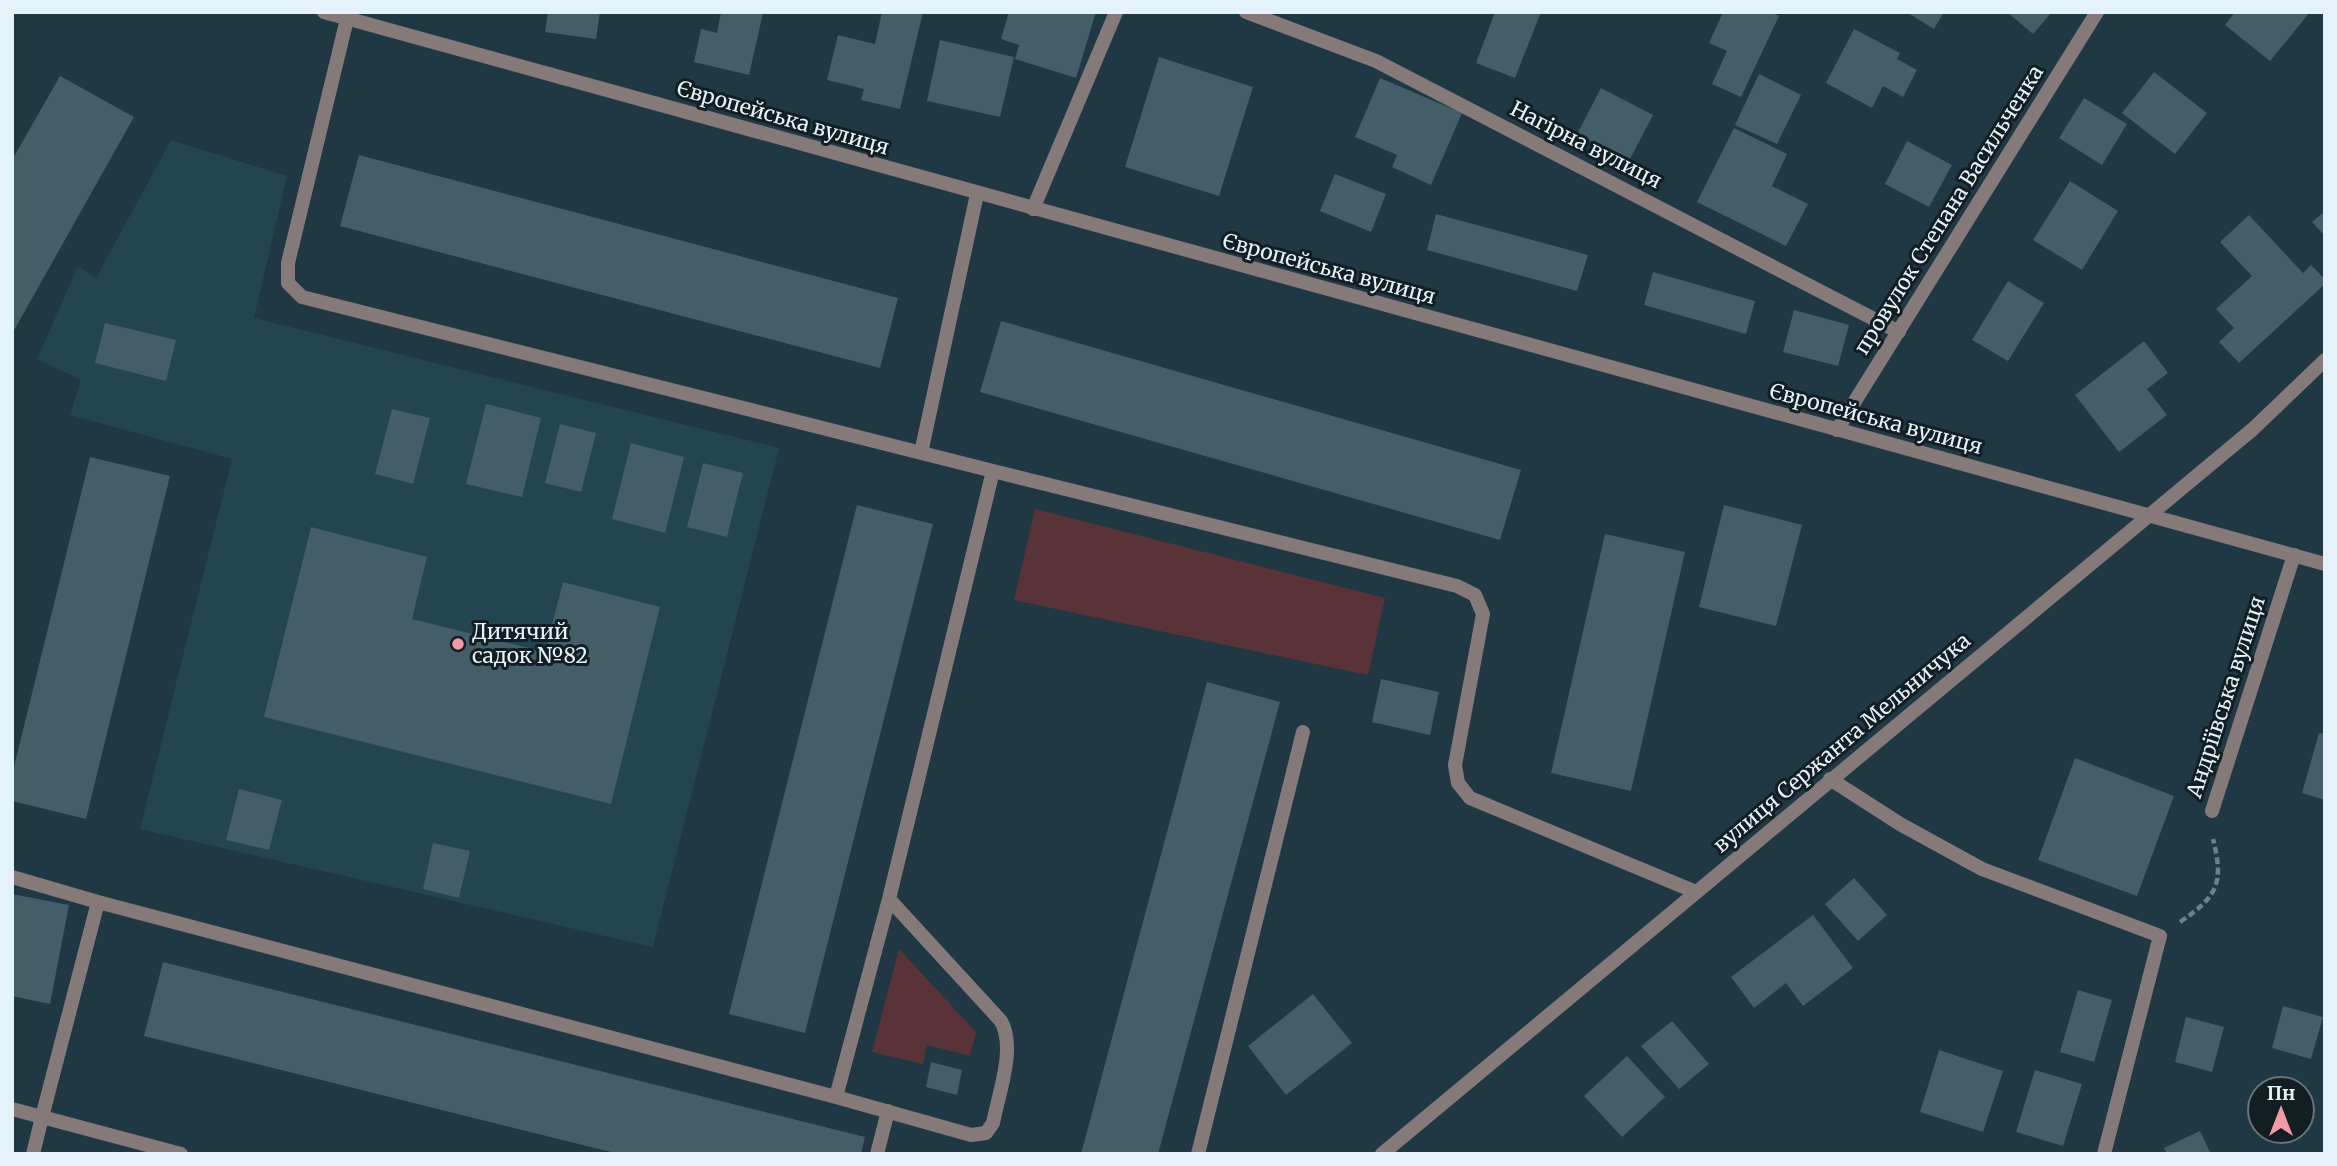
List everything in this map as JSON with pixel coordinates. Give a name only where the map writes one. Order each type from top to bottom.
[{"type":"street","name":"Європейська вулиця","points":[[324,12],[348,16],[977,194],[2325,564]]},
{"type":"street","points":[[1034,209],[1116,12]]},
{"type":"street","name":"Нагірна вулиця","points":[[1246,12],[1376,61],[1899,332]]},
{"type":"street","name":"провулок Степана Васильченка","points":[[1838,430],[2097,12]]},
{"type":"street","points":[[348,16],[288,263],[288,283],[302,297],[1457,586],[1475,595],[1483,614],[1455,765],[1458,783],[1470,798],[1696,892]]},
{"type":"street","points":[[921,453],[977,194]]},
{"type":"street","name":"вулиця Сержанта Мельничука","points":[[1382,1154],[2253,429],[2325,360]]},
{"type":"street","points":[[836,1097],[889,899],[993,471]]},
{"type":"street","name":"Андріївська вулиця","points":[[2211,810],[2294,555]]},
{"type":"street","points":[[1198,1154],[1303,732]]},
{"type":"street","points":[[1830,779],[1900,824],[1982,869],[2160,936],[2104,1154]]},
{"type":"street","points":[[12,877],[971,1135],[986,1133],[993,1123],[1008,1046],[1006,1031],[1001,1021],[889,899]]},
{"type":"street","points":[[33,1154],[98,902]]},
{"type":"street","points":[[12,1110],[181,1154]]},
{"type":"street","points":[[877,1154],[888,1111]]},
{"type":"path","name":"Андріївська вулиця","points":[[2160,936],[2208,901],[2218,880],[2220,864],[2211,830],[2211,810]]},
{"type":"shaded area","name":"Дитячий садок №82","points":[[171,140],[287,176],[254,318],[779,448],[653,947],[140,829],[232,459],[70,415],[81,380],[37,359],[78,266],[96,278]]},
{"type":"shaded area","points":[[1035,509],[1385,598],[1368,675],[1014,600]]},
{"type":"shaded area","points":[[899,949],[976,1032],[970,1056],[927,1045],[923,1064],[872,1052]]},
{"type":"building","points":[[548,12],[600,12],[596,39],[545,32]]},
{"type":"building","points":[[721,12],[763,13],[749,75],[694,62],[701,29],[717,33]]},
{"type":"building","points":[[882,12],[923,12],[900,109],[861,100],[864,89],[827,80],[838,35],[875,44]]},
{"type":"building","points":[[1009,12],[1096,12],[1076,78],[1015,59],[1019,45],[1001,39]]},
{"type":"building","points":[[1495,12],[1541,12],[1515,78],[1476,63]]},
{"type":"building","points":[[1723,12],[1771,12],[1779,16],[1741,97],[1712,84],[1727,51],[1709,43]]},
{"type":"building","points":[[1906,12],[1944,12],[1934,29]]},
{"type":"building","points":[[2007,12],[2052,12],[2033,34]]},
{"type":"building","points":[[2235,12],[2310,12],[2270,61],[2225,25]]},
{"type":"building","points":[[1854,29],[1900,53],[1897,59],[1917,70],[1903,97],[1883,86],[1872,108],[1826,83]]},
{"type":"building","points":[[940,40],[1014,57],[1000,117],[927,101]]},
{"type":"building","points":[[1159,57],[1253,87],[1219,196],[1125,167]]},
{"type":"building","points":[[2154,72],[2207,113],[2175,154],[2122,113]]},
{"type":"building","points":[[1759,74],[1801,95],[1777,144],[1735,125]]},
{"type":"building","points":[[60,76],[134,117],[12,334],[12,160]]},
{"type":"building","points":[[1380,78],[1462,113],[1431,185],[1392,167],[1397,155],[1355,137]]},
{"type":"building","points":[[1601,88],[1653,115],[1629,161],[1577,134]]},
{"type":"building","points":[[2084,98],[2127,124],[2102,165],[2059,138]]},
{"type":"building","points":[[1734,128],[1787,154],[1772,186],[1808,204],[1786,246],[1697,202]]},
{"type":"building","points":[[1907,141],[1952,165],[1929,207],[1885,184]]},
{"type":"building","points":[[359,155],[898,298],[880,368],[340,226]]},
{"type":"building","points":[[1335,174],[1386,194],[1371,232],[1320,211]]},
{"type":"building","points":[[2070,181],[2118,211],[2082,270],[2033,240]]},
{"type":"building","points":[[2325,211],[2325,236],[2312,222]]},
{"type":"building","points":[[1436,214],[1588,255],[1577,291],[1427,250]]},
{"type":"building","points":[[2249,215],[2303,273],[2311,265],[2325,279],[2325,284],[2239,363],[2219,342],[2234,328],[2216,309],[2252,276],[2220,242]]},
{"type":"building","points":[[1653,272],[1755,301],[1746,334],[1644,305]]},
{"type":"building","points":[[2008,281],[2044,303],[2008,361],[1972,340]]},
{"type":"building","points":[[1794,310],[1849,325],[1838,366],[1783,352]]},
{"type":"building","points":[[1001,321],[1521,470],[1500,540],[980,392]]},
{"type":"building","points":[[105,323],[176,340],[166,381],[95,363]]},
{"type":"building","points":[[2144,341],[2168,373],[2147,389],[2167,415],[2119,452],[2075,395]]},
{"type":"building","points":[[486,404],[541,418],[522,497],[466,484]]},
{"type":"building","points":[[392,409],[430,418],[413,484],[375,474]]},
{"type":"building","points":[[560,424],[596,433],[581,492],[545,483]]},
{"type":"building","points":[[631,443],[684,457],[665,533],[612,519]]},
{"type":"building","points":[[90,457],[170,476],[86,819],[12,801],[12,775]]},
{"type":"building","points":[[703,463],[743,473],[727,537],[687,527]]},
{"type":"building","points":[[857,505],[933,524],[805,1033],[729,1014]]},
{"type":"building","points":[[1724,505],[1802,525],[1776,626],[1699,607]]},
{"type":"building","points":[[311,527],[427,557],[412,619],[545,652],[563,582],[660,607],[611,804],[264,717]]},
{"type":"building","points":[[1605,534],[1685,552],[1631,791],[1551,773]]},
{"type":"building","points":[[1381,679],[1439,692],[1430,735],[1372,722]]},
{"type":"building","points":[[1207,682],[1280,702],[1158,1154],[1081,1154]]},
{"type":"building","points":[[2319,733],[2325,734],[2325,800],[2302,793]]},
{"type":"building","points":[[2075,758],[2174,796],[2137,896],[2038,860]]},
{"type":"building","points":[[239,789],[282,800],[269,850],[226,840]]},
{"type":"building","points":[[433,843],[470,851],[459,898],[423,889]]},
{"type":"building","points":[[1854,878],[1887,915],[1858,941],[1825,904]]},
{"type":"building","points":[[12,894],[69,905],[50,1004],[12,996]]},
{"type":"building","points":[[1813,915],[1853,968],[1803,1006],[1786,983],[1754,1008],[1731,977]]},
{"type":"building","points":[[163,962],[865,1137],[861,1154],[619,1154],[144,1036]]},
{"type":"building","points":[[2078,990],[2112,1000],[2094,1062],[2060,1052]]},
{"type":"building","points":[[1313,994],[1352,1043],[1286,1095],[1248,1046]]},
{"type":"building","points":[[2283,1006],[2323,1017],[2311,1059],[2272,1048]]},
{"type":"building","points":[[2186,1017],[2224,1027],[2212,1072],[2175,1062]]},
{"type":"building","points":[[1672,1021],[1709,1064],[1679,1089],[1641,1046]]},
{"type":"building","points":[[1939,1050],[2003,1071],[1983,1132],[1920,1112]]},
{"type":"building","points":[[1627,1056],[1665,1097],[1622,1137],[1584,1096]]},
{"type":"building","points":[[931,1062],[962,1070],[957,1095],[926,1087]]},
{"type":"building","points":[[2035,1070],[2082,1084],[2063,1146],[2016,1132]]},
{"type":"building","points":[[2200,1131],[2211,1154],[2167,1154],[2164,1148]]},
{"type":"place","name":"Дитячий садок №82","points":[[458,644]]}]
